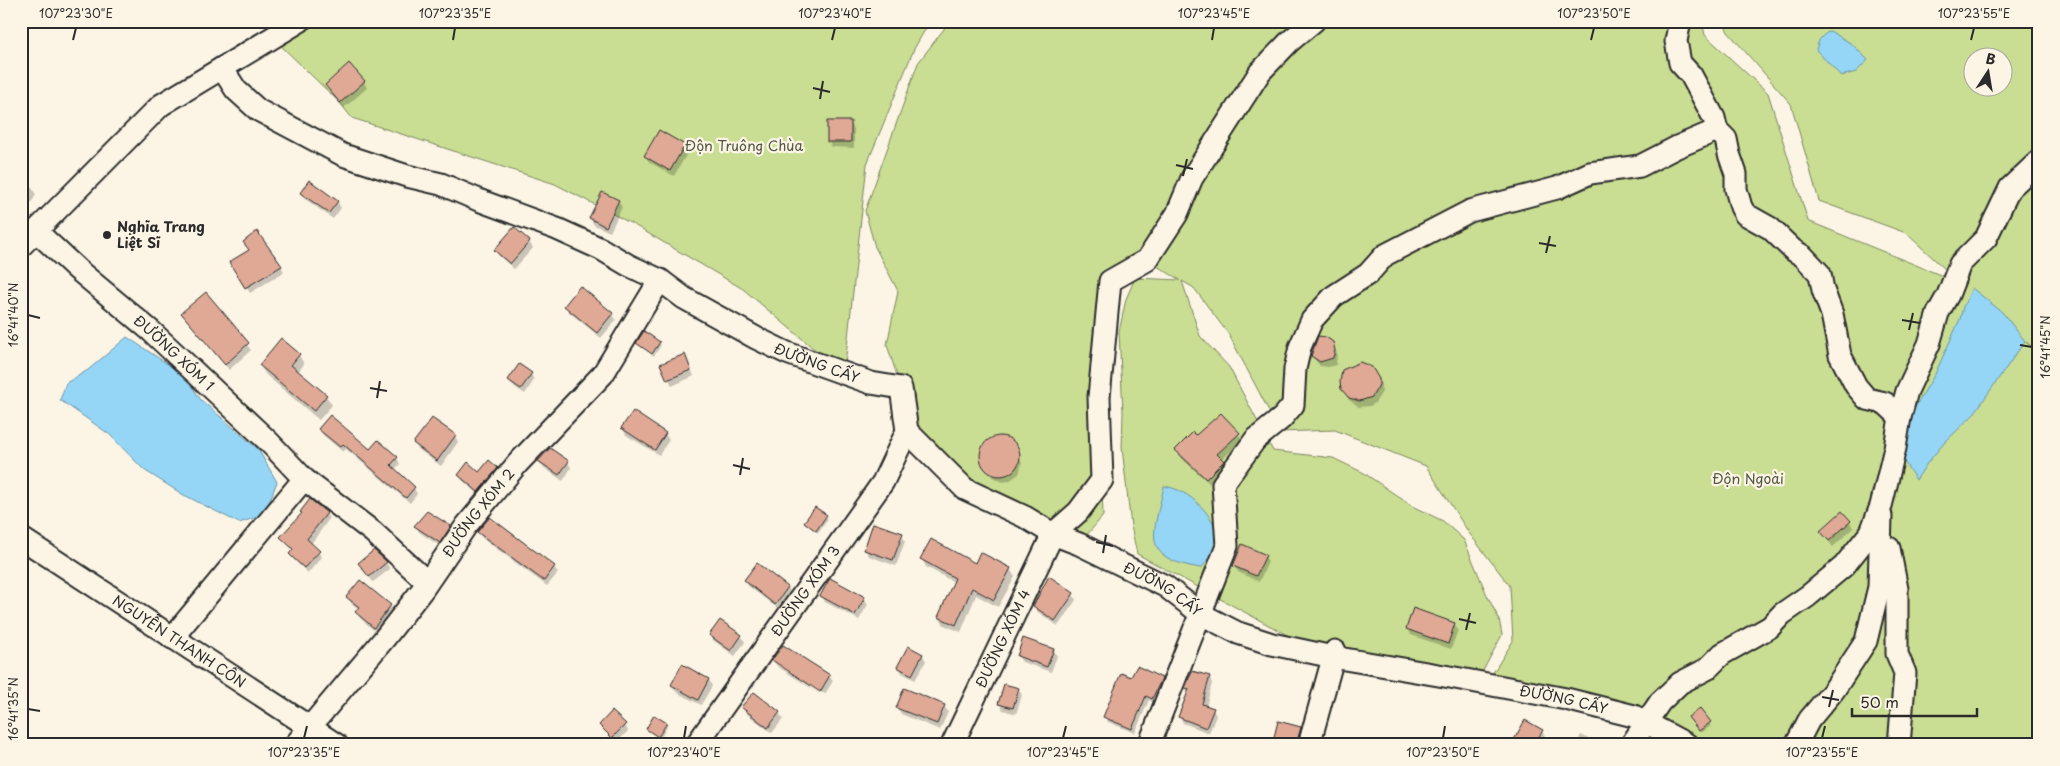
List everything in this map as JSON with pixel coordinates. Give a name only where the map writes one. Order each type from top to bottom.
[{"type":"street","points":[[21,246],[161,105],[300,21]]},
{"type":"street","points":[[1053,534],[1078,512],[1102,480],[1099,398],[1110,281],[1147,260],[1178,214],[1192,178],[1260,72],[1289,42],[1314,21]]},
{"type":"street","points":[[1680,21],[1676,41],[1680,63],[1688,71],[1714,118],[1717,130],[1726,140],[1736,174],[1736,189],[1741,208],[1745,214],[1770,228],[1793,250],[1803,256],[1820,274],[1823,290],[1832,314],[1840,355],[1856,386],[1867,399],[1885,403],[1900,417]]},
{"type":"street","points":[[222,68],[236,90],[258,110],[343,155],[407,176],[441,184],[557,229],[601,249],[628,265],[660,280]]},
{"type":"street","points":[[1149,745],[1227,546],[1223,484],[1254,440],[1282,418],[1293,405],[1295,369],[1300,347],[1312,320],[1334,296],[1368,274],[1385,255],[1470,211],[1557,188],[1590,172],[1640,166],[1677,147],[1717,130]]},
{"type":"street","points":[[1631,745],[1660,702],[1680,683],[1707,669],[1722,654],[1770,627],[1782,614],[1808,596],[1844,566],[1871,532],[1881,506],[1907,391],[1929,344],[1938,313],[1948,295],[1960,264],[1986,238],[2010,188],[2039,161]]},
{"type":"street","name":"ĐƯỜNG XÓM 1","points":[[36,231],[78,270],[151,331],[256,429],[304,480],[373,532],[427,582]]},
{"type":"street","name":"ĐƯỜNG CẤY","points":[[660,280],[684,298],[787,353],[871,383],[901,388],[907,431],[965,489],[1025,517],[1053,534],[1079,544],[1165,586],[1201,614],[1238,633],[1272,644],[1334,654],[1566,699],[1634,716],[1688,745]]},
{"type":"street","name":"ĐƯỜNG XÓM 2","points":[[295,745],[308,727],[384,639],[466,526],[518,463],[603,374],[660,280]]},
{"type":"street","name":"ĐƯỜNG XÓM 3","points":[[696,745],[883,482],[907,431]]},
{"type":"street","points":[[172,638],[304,480]]},
{"type":"street","points":[[1796,745],[1809,720],[1834,690],[1866,641],[1880,587],[1881,506]]},
{"type":"street","points":[[1881,506],[1897,589],[1897,654],[1905,673],[1899,745]]},
{"type":"street","name":"ĐƯỜNG XÓM 4","points":[[952,745],[1053,534]]},
{"type":"street","name":"NGUYỄN THANH CÔN","points":[[21,538],[337,745]]},
{"type":"street","points":[[1309,745],[1334,654]]},
{"type":"green space","name":"Độn Truông Chùa","points":[[307,21],[930,21],[914,49],[867,164],[844,374],[743,289],[634,225],[555,184],[352,118],[340,103],[273,38]]},
{"type":"green space","name":"Độn Ngoài","points":[[950,21],[1702,21],[1705,35],[1768,93],[1808,221],[1960,283],[1906,233],[1819,201],[1791,104],[1728,32],[1723,21],[2039,21],[2039,352],[2026,342],[2039,356],[2039,745],[1834,745],[1802,735],[1796,745],[1687,745],[1634,716],[1486,684],[1513,641],[1510,586],[1469,533],[1426,466],[1335,430],[1280,432],[1229,335],[1194,288],[1182,281],[1200,336],[1229,367],[1273,451],[1333,458],[1364,473],[1412,506],[1443,521],[1464,540],[1499,619],[1502,635],[1478,680],[1377,665],[1287,635],[1137,554],[1131,526],[1122,448],[1123,412],[1119,332],[1126,299],[1135,278],[1180,280],[1147,260],[1110,281],[1099,398],[1103,516],[1079,544],[965,489],[907,431],[901,388],[887,345],[898,291],[875,247],[865,211],[918,63]]},
{"type":"water","points":[[1830,31],[1852,44],[1868,60],[1856,72],[1841,76],[1816,50],[1820,39]]},
{"type":"water","points":[[1972,288],[2002,312],[2025,341],[1973,415],[1945,442],[1916,480],[1895,448],[1906,437],[1914,409],[1935,374]]},
{"type":"water","points":[[127,337],[184,375],[201,400],[258,449],[277,482],[264,515],[239,523],[182,494],[144,470],[109,434],[60,400],[66,383],[88,370]]},
{"type":"water","points":[[1164,486],[1174,488],[1192,498],[1213,522],[1221,540],[1214,554],[1201,568],[1181,564],[1167,558],[1159,550],[1155,541],[1155,530]]},
{"type":"building","points":[[349,63],[365,81],[340,103],[325,85]]},
{"type":"building","points":[[827,121],[851,121],[851,142],[827,142]]},
{"type":"building","points":[[659,130],[685,145],[670,171],[644,156]]},
{"type":"building","points":[[309,180],[338,201],[329,213],[300,193]]},
{"type":"building","points":[[602,192],[619,200],[606,227],[589,218]]},
{"type":"building","points":[[514,227],[530,241],[510,264],[494,250]]},
{"type":"building","points":[[257,231],[282,266],[245,288],[229,262],[249,250],[243,242]]},
{"type":"building","points":[[580,286],[613,313],[597,333],[564,306]]},
{"type":"building","points":[[206,292],[249,343],[225,365],[181,313]]},
{"type":"building","points":[[644,331],[660,342],[652,354],[636,343]]},
{"type":"building","points":[[1318,336],[1326,337],[1333,342],[1335,350],[1333,358],[1320,362],[1311,356]]},
{"type":"building","points":[[281,338],[300,354],[291,365],[327,395],[314,411],[259,365]]},
{"type":"building","points":[[685,354],[691,370],[667,380],[660,364]]},
{"type":"building","points":[[1360,362],[1372,367],[1379,379],[1379,385],[1372,397],[1360,401],[1349,398],[1341,389],[1340,382],[1342,370]]},
{"type":"building","points":[[519,364],[532,373],[521,389],[508,380]]},
{"type":"building","points":[[633,411],[666,433],[655,450],[621,428]]},
{"type":"building","points":[[1221,413],[1240,433],[1217,454],[1224,461],[1206,479],[1175,450],[1193,432],[1196,435]]},
{"type":"building","points":[[330,415],[370,449],[378,440],[398,457],[391,465],[415,487],[406,498],[343,444],[340,447],[318,429]]},
{"type":"building","points":[[432,418],[456,435],[437,461],[413,443]]},
{"type":"building","points":[[1000,436],[1014,442],[1020,456],[1014,470],[1000,476],[986,470],[980,456],[986,442]]},
{"type":"building","points":[[550,448],[569,461],[559,475],[538,461]]},
{"type":"building","points":[[489,460],[498,468],[478,492],[458,475],[468,462],[479,472]]},
{"type":"building","points":[[310,499],[327,513],[307,539],[320,551],[304,568],[289,554],[293,549],[280,537],[302,513],[300,512]]},
{"type":"building","points":[[815,507],[827,515],[816,531],[804,522]]},
{"type":"building","points":[[427,511],[451,526],[440,543],[414,526]]},
{"type":"building","points":[[1842,511],[1851,521],[1829,541],[1820,531]]},
{"type":"building","points":[[490,517],[555,566],[544,581],[477,532]]},
{"type":"building","points":[[873,523],[903,533],[893,560],[864,550]]},
{"type":"building","points":[[931,539],[975,563],[980,552],[1011,568],[994,600],[972,588],[956,625],[938,617],[955,578],[920,559]]},
{"type":"building","points":[[1242,544],[1266,555],[1256,576],[1233,566]]},
{"type":"building","points":[[374,550],[387,562],[369,577],[358,563]]},
{"type":"building","points":[[757,563],[788,587],[775,605],[744,580]]},
{"type":"building","points":[[1049,576],[1074,593],[1055,621],[1033,606]]},
{"type":"building","points":[[830,578],[865,597],[855,615],[820,596]]},
{"type":"building","points":[[360,580],[391,605],[374,628],[355,612],[359,607],[346,597]]},
{"type":"building","points":[[1413,608],[1455,623],[1448,644],[1406,629]]},
{"type":"building","points":[[720,620],[742,635],[731,651],[709,635]]},
{"type":"building","points":[[1023,638],[1054,649],[1047,667],[1017,656]]},
{"type":"building","points":[[783,645],[830,675],[820,692],[772,660]]},
{"type":"building","points":[[908,646],[923,654],[912,675],[897,667]]},
{"type":"building","points":[[682,664],[709,679],[698,700],[671,685]]},
{"type":"building","points":[[1137,666],[1162,678],[1152,699],[1146,696],[1132,729],[1103,717],[1121,673],[1131,677]]},
{"type":"building","points":[[1192,671],[1210,676],[1202,704],[1214,708],[1206,728],[1178,717],[1189,689],[1185,688]]},
{"type":"building","points":[[1004,684],[1019,688],[1013,708],[998,704]]},
{"type":"building","points":[[904,688],[945,705],[937,724],[896,708]]},
{"type":"building","points":[[754,692],[780,712],[768,728],[741,707]]},
{"type":"building","points":[[1700,708],[1711,722],[1699,731],[1688,717]]},
{"type":"building","points":[[612,711],[626,724],[612,738],[599,725]]},
{"type":"building","points":[[654,715],[667,723],[658,737],[646,729]]},
{"type":"building","points":[[1525,720],[1543,730],[1534,745],[1511,745]]},
{"type":"building","points":[[1278,721],[1301,727],[1296,745],[1272,745]]},
{"type":"place","name":"Nghĩa Trang Liệt Sĩ","points":[[107,235]]}]
